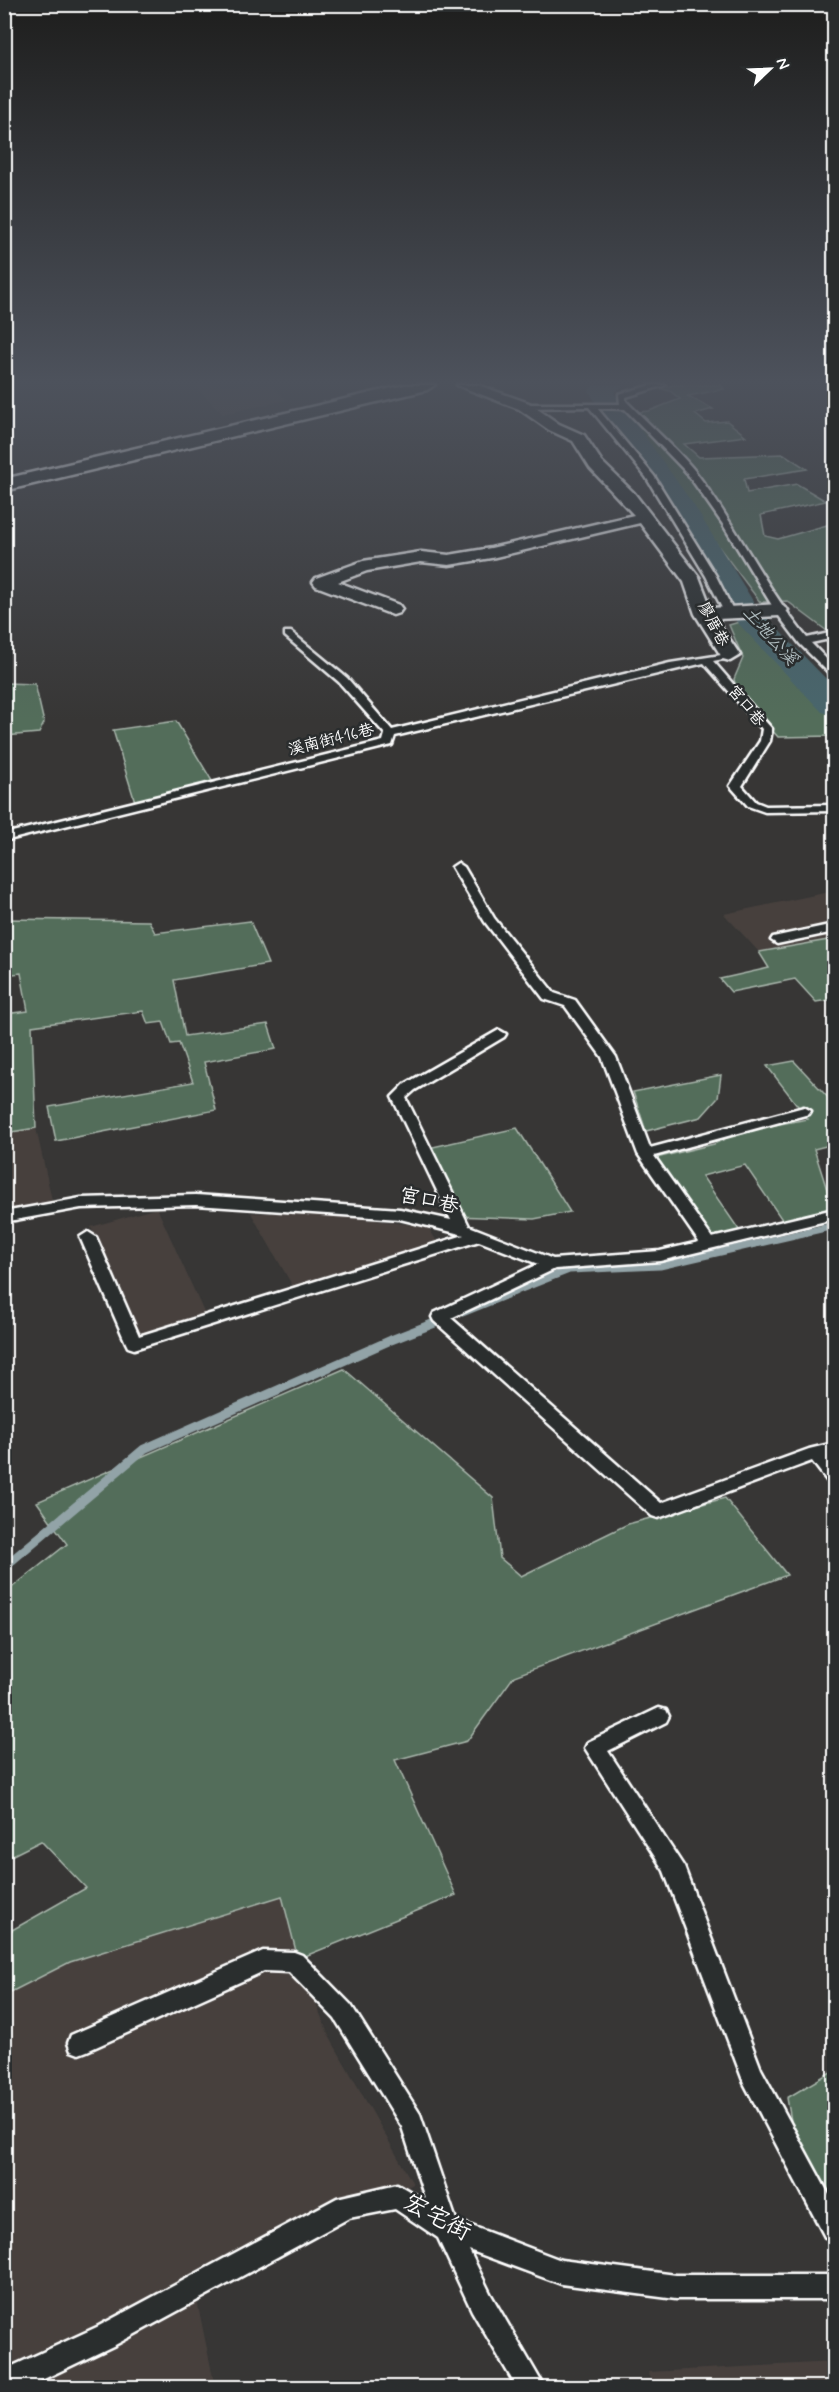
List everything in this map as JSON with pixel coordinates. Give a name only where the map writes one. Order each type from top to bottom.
[{"type":"street","name":"廖厝巷","points":[[628,497],[693,581],[704,614],[730,655]]},
{"type":"street","points":[[393,609],[322,582],[363,566],[421,557],[449,560],[491,553],[645,518]]},
{"type":"street","points":[[704,614],[772,610]]},
{"type":"lane","points":[[663,497],[711,576],[729,612]]},
{"type":"lane","points":[[708,497],[726,523],[772,610],[834,672]]},
{"type":"lane","points":[[288,634],[343,680],[390,735]]},
{"type":"lane","points":[[804,642],[834,635]]},
{"type":"lane","name":"溪南街416巷","points":[[4,838],[388,743],[390,735],[670,666],[730,655]]},
{"type":"lane","name":"宮口巷","points":[[707,660],[767,729],[765,741],[736,786],[752,804],[765,809],[834,808]]},
{"type":"lane","points":[[458,867],[489,919],[549,996],[570,1003],[609,1057],[645,1154],[710,1245]]},
{"type":"lane","points":[[777,940],[834,928]]},
{"type":"lane","points":[[463,1229],[399,1097],[410,1087],[499,1034]]},
{"type":"lane","points":[[645,1154],[804,1111]]},
{"type":"lane","name":"宮口巷","points":[[4,1217],[81,1203],[196,1200],[400,1214],[463,1229],[552,1264],[660,1256],[834,1214]]},
{"type":"lane","points":[[88,1237],[134,1343],[479,1236]]},
{"type":"lane","points":[[552,1264],[440,1317],[658,1511],[815,1453],[834,1449]]},
{"type":"lane","points":[[815,1453],[834,1477]]},
{"type":"lane","points":[[659,1716],[594,1748],[673,1867],[752,2074],[834,2228]]},
{"type":"lane","points":[[79,2043],[263,1961],[294,1962],[343,2012],[412,2122],[447,2229],[481,2302],[532,2388]]},
{"type":"lane","name":"宏宅街","points":[[4,2384],[106,2336],[346,2207],[397,2196],[447,2229],[561,2272],[676,2287],[834,2287]]},
{"type":"shaded area","points":[[834,891],[834,939],[759,952],[724,914]]},
{"type":"shaded area","points":[[36,1128],[53,1205],[5,1218],[5,1133]]},
{"type":"shaded area","points":[[157,1208],[210,1326],[163,1340],[138,1337],[91,1227]]},
{"type":"shaded area","points":[[251,1213],[322,1213],[428,1227],[445,1255],[300,1299]]},
{"type":"shaded area","points":[[283,1896],[298,1959],[329,2036],[413,2184],[197,2301],[215,2387],[5,2388],[5,1995],[70,1962]]},
{"type":"shaded area","points":[[834,2362],[834,2387],[655,2387],[648,2372]]},
{"type":"green space","points":[[681,497],[819,497],[826,501],[761,515],[765,536],[778,539],[834,523],[834,633],[831,634],[787,601],[760,602]]},
{"type":"green space","points":[[742,621],[781,667],[834,720],[834,736],[778,737],[736,689],[734,679],[743,658],[729,625]]},
{"type":"green space","points":[[5,683],[35,684],[44,723],[39,733],[5,736]]},
{"type":"green space","points":[[176,721],[215,786],[136,805],[113,730]]},
{"type":"green space","points":[[5,919],[149,921],[155,933],[250,921],[268,964],[174,980],[185,1036],[268,1024],[276,1049],[204,1062],[216,1110],[56,1141],[49,1107],[193,1082],[179,1043],[171,1044],[163,1022],[148,1024],[143,1011],[32,1026],[36,1128],[5,1133],[5,1014],[28,1011],[21,973],[5,975]]},
{"type":"green space","points":[[834,939],[834,999],[816,1002],[795,979],[731,992],[720,979],[769,968],[759,952]]},
{"type":"green space","points":[[794,1061],[834,1104],[834,1144],[814,1149],[834,1211],[834,1220],[789,1230],[745,1165],[702,1176],[746,1240],[710,1242],[669,1193],[656,1158],[714,1144],[741,1131],[808,1119],[767,1066]]},
{"type":"green space","points":[[721,1075],[718,1098],[701,1117],[646,1131],[633,1092]]},
{"type":"green space","points":[[517,1128],[570,1212],[534,1219],[454,1216],[424,1149]]},
{"type":"green space","points":[[344,1369],[493,1498],[500,1558],[521,1576],[628,1524],[725,1498],[787,1575],[514,1676],[467,1741],[395,1760],[456,1895],[298,1959],[282,1896],[70,1962],[5,1995],[5,1934],[86,1888],[41,1841],[5,1859],[5,1593],[67,1544],[37,1502]]},
{"type":"green space","points":[[834,2070],[834,2211],[797,2155],[787,2098]]},
{"type":"waterway","name":"土地公溪","points":[[674,497],[746,614],[834,705]]},
{"type":"waterway","points":[[511,1293],[569,1270],[660,1266],[834,1226]]},
{"type":"waterway","points":[[462,1312],[514,1291]]},
{"type":"waterway","points":[[4,1567],[144,1449],[391,1340],[445,1319]]}]
